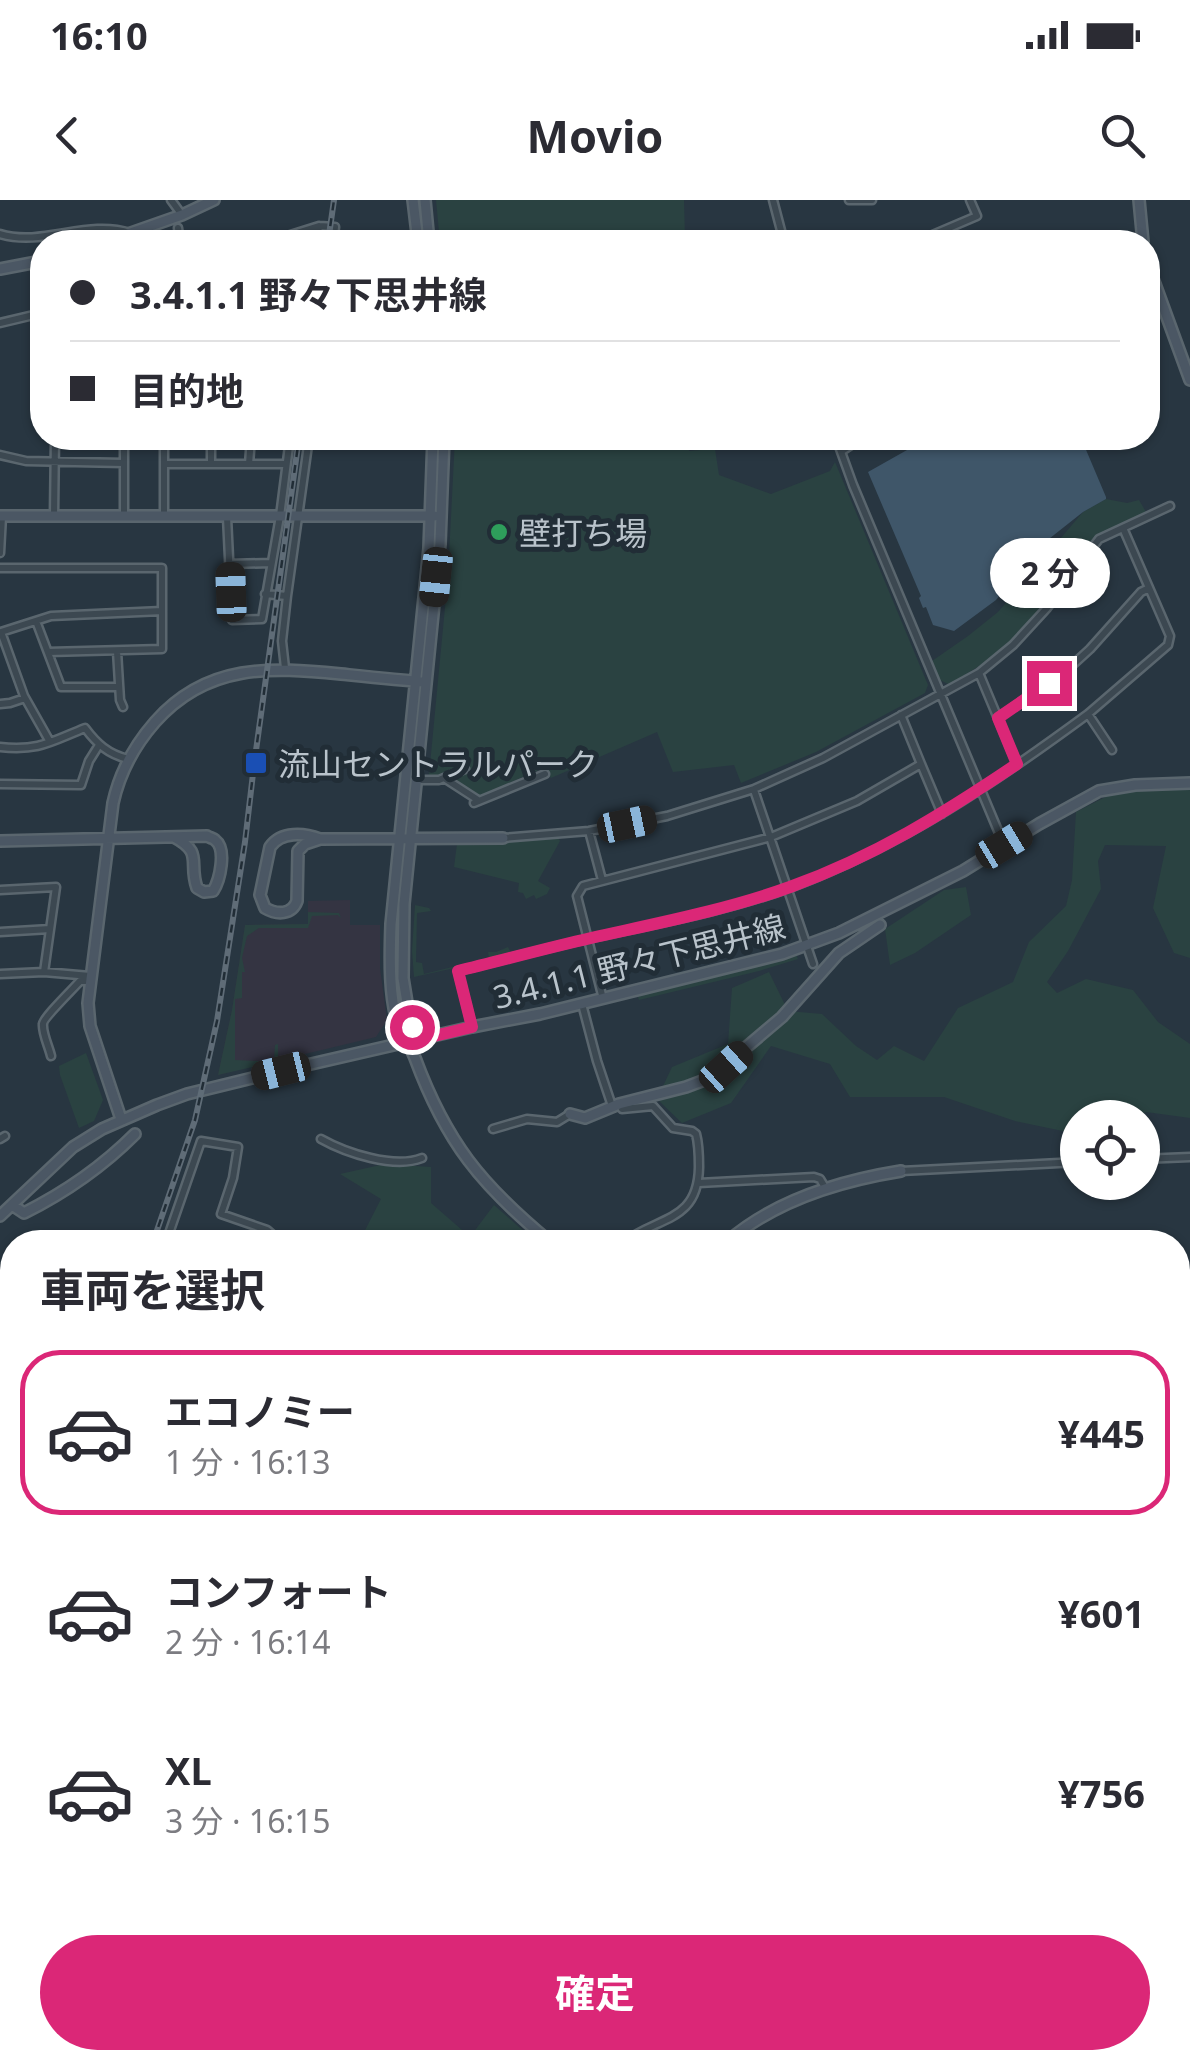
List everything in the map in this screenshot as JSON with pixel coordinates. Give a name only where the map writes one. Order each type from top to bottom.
[{"type":"street","points":[[170,200],[182,215]]},
{"type":"street","points":[[139,230],[214,200]]},
{"type":"street","points":[[413,200],[417,230]]},
{"type":"street","points":[[426,200],[429,230]]},
{"type":"street","points":[[773,200],[781,230]]},
{"type":"street","points":[[849,200],[872,200]]},
{"type":"street","points":[[944,230],[977,216],[970,200]]},
{"type":"street","points":[[1140,200],[1141,230]]},
{"type":"street","points":[[319,230],[320,226]]},
{"type":"street","points":[[307,230],[320,226],[335,230]]},
{"type":"street","points":[[90,230],[122,230]]},
{"type":"street","points":[[0,234],[30,238]]},
{"type":"street","points":[[0,269],[30,263]]},
{"type":"street","points":[[1160,298],[1190,380]]},
{"type":"street","points":[[0,323],[30,316]]},
{"type":"street","points":[[54,450],[54,516]]},
{"type":"street","points":[[124,450],[124,516]]},
{"type":"street","points":[[164,450],[164,516]]},
{"type":"street","points":[[210,450],[210,464]]},
{"type":"street","points":[[249,464],[250,450]]},
{"type":"street","points":[[227,517],[232,620],[262,619],[288,450]]},
{"type":"street","points":[[284,668],[286,596],[307,450]]},
{"type":"street","points":[[409,1042],[412,1027],[402,978],[402,951],[426,682],[436,516],[433,450]]},
{"type":"street","points":[[443,450],[414,681],[391,924],[391,974],[400,1030],[409,1042],[433,1104],[464,1156],[498,1196],[536,1230]]},
{"type":"street","points":[[845,450],[842,452],[853,485],[1004,845]]},
{"type":"street","points":[[0,454],[26,462],[124,463]]},
{"type":"street","points":[[164,464],[286,464]]},
{"type":"street","points":[[320,839],[305,844],[297,856],[295,907],[287,912],[270,911],[262,904],[260,895],[270,847],[283,836],[411,840],[589,831],[667,816],[754,789],[823,758],[979,672],[1013,645],[1047,608],[1100,539],[1170,506]]},
{"type":"street","points":[[0,553],[1,516],[436,516]]},
{"type":"street","points":[[472,1027],[458,971],[788,888],[876,851],[942,814],[1088,714],[1168,645],[1170,636],[1123,528]]},
{"type":"street","points":[[230,564],[271,563]]},
{"type":"street","points":[[0,568],[162,568],[162,649],[48,652]]},
{"type":"street","points":[[998,718],[1067,670],[1149,588]]},
{"type":"street","points":[[265,594],[286,596]]},
{"type":"street","points":[[50,742],[2,648],[1,629],[51,616],[162,611]]},
{"type":"street","points":[[36,621],[61,687],[119,687]]},
{"type":"street","points":[[116,650],[120,700],[124,706]]},
{"type":"street","points":[[121,1120],[90,1026],[90,979],[116,790],[141,738],[163,713],[190,692],[240,672],[284,668],[426,682]]},
{"type":"street","points":[[979,672],[1017,764]]},
{"type":"street","points":[[0,704],[25,698]]},
{"type":"street","points":[[1088,714],[1112,750]]},
{"type":"street","points":[[900,715],[942,814]]},
{"type":"street","points":[[0,747],[29,750],[85,728],[99,745],[128,759]]},
{"type":"street","points":[[0,784],[81,784],[99,745]]},
{"type":"street","points":[[603,999],[577,896],[583,886],[771,837],[858,801],[921,764]]},
{"type":"street","points":[[417,780],[444,778],[464,769]]},
{"type":"street","points":[[444,778],[477,802],[545,774]]},
{"type":"street","name":"3.4.1.1 野々下思井線","points":[[0,1216],[73,1147],[121,1120],[187,1094],[603,999],[806,946],[962,871],[1099,791],[1190,783]]},
{"type":"street","points":[[754,789],[813,964]]},
{"type":"street","points":[[589,831],[602,880]]},
{"type":"street","points":[[0,841],[202,836],[215,839],[221,849],[219,881],[213,890],[201,891],[195,884],[193,854],[189,846],[174,837]]},
{"type":"street","points":[[193,854],[202,836]]},
{"type":"street","points":[[283,836],[300,849]]},
{"type":"street","points":[[0,890],[56,887],[44,972]]},
{"type":"street","points":[[493,1129],[527,1119],[558,1122],[570,1114],[585,1118],[615,1105],[698,1084],[718,1073],[782,1016],[840,953],[880,925]]},
{"type":"street","points":[[0,932],[50,930]]},
{"type":"street","points":[[0,974],[44,972],[90,979]]},
{"type":"street","points":[[51,1056],[43,1025],[46,1015],[80,982],[90,979]]},
{"type":"street","points":[[582,1004],[597,1061],[615,1105],[622,1110],[654,1106],[673,1128],[692,1131],[698,1140],[699,1183],[694,1198],[676,1214],[646,1230]]},
{"type":"street","points":[[12,1206],[24,1213],[61,1194],[135,1134]]},
{"type":"street","points":[[321,1139],[349,1151],[396,1162],[422,1158]]},
{"type":"street","points":[[170,1230],[201,1141],[238,1147],[221,1214],[266,1230]]},
{"type":"street","points":[[1160,1158],[1190,1156]]},
{"type":"street","points":[[743,1230],[764,1215],[826,1188],[901,1171],[1060,1163]]},
{"type":"street","points":[[699,1183],[814,1177],[820,1178],[826,1188]]},
{"type":"shaded area","points":[[907,450],[1086,450],[1106,499],[1040,546],[996,600],[954,631],[933,625],[926,607],[923,608],[868,472]]},
{"type":"shaded area","points":[[350,900],[350,925],[380,925],[380,968],[387,1020],[376,1037],[218,1075],[245,925],[308,924],[308,901]]},
{"type":"green space","points":[[436,200],[684,200],[685,230],[439,230]]},
{"type":"green space","points":[[454,450],[715,450],[719,475],[771,494],[830,471],[835,462],[928,685],[925,693],[816,752],[741,783],[734,765],[673,772],[657,732],[551,778],[543,768],[480,796],[453,781],[452,776],[429,775],[448,576]]},
{"type":"green space","points":[[1106,499],[1127,503],[1139,500],[1146,512],[1096,537],[1019,634],[950,685],[940,680],[932,661],[998,612],[1083,512]]},
{"type":"green space","points":[[1190,789],[1190,958],[1174,953],[1153,908],[1166,846],[1105,845],[1098,861],[1101,889],[1047,982],[1057,993],[1086,979],[1133,990],[1158,1022],[1190,1044],[1190,1118],[1160,1114],[1160,1100],[1060,1100],[1060,1130],[1015,1121],[944,1097],[850,1097],[830,1064],[771,1046],[731,1103],[682,1123],[657,1099],[672,1067],[728,1044],[732,988],[769,972],[788,1011],[822,1014],[877,1060],[894,1046],[924,1061],[958,1008],[1013,982],[1029,942],[1066,906],[1072,880],[1076,812],[1117,791]]},
{"type":"green space","points":[[558,838],[560,841],[538,881],[550,888],[536,899],[534,895],[526,899],[518,892],[519,883],[454,867],[457,844]]},
{"type":"green space","points":[[966,887],[971,915],[890,965],[885,929],[944,890]]},
{"type":"green space","points":[[415,905],[431,911],[417,913],[416,962],[422,963],[424,974],[489,958],[488,952],[508,947],[512,955],[414,977]]},
{"type":"green space","points":[[308,912],[339,913],[341,918],[312,916],[308,928],[259,928],[247,936],[242,958],[242,998],[235,999],[235,1060],[274,1060],[278,1044],[278,1061],[218,1075],[245,925],[308,924]]},
{"type":"green space","points":[[796,954],[798,959],[759,971],[639,1000],[638,997],[646,993]]},
{"type":"green space","points":[[86,1053],[103,1100],[94,1121],[79,1128],[59,1066]]},
{"type":"green space","points":[[385,1164],[431,1167],[431,1203],[462,1230],[365,1230],[381,1199],[340,1174]]},
{"type":"green space","points":[[494,1205],[522,1230],[475,1230]]},
{"type":"railway","points":[[330,230],[334,200]]},
{"type":"railway","points":[[157,1230],[195,1120],[217,1021],[297,450]]},
{"type":"place","name":"壁打ち場","points":[[499,532]]},
{"type":"place","name":"流山セントラルパーク","points":[[256,763]]},
{"type":"route","points":[[412,1027],[409,1042],[472,1027],[458,971],[788,888],[909,834],[1017,764],[998,718],[1049,683]]}]
